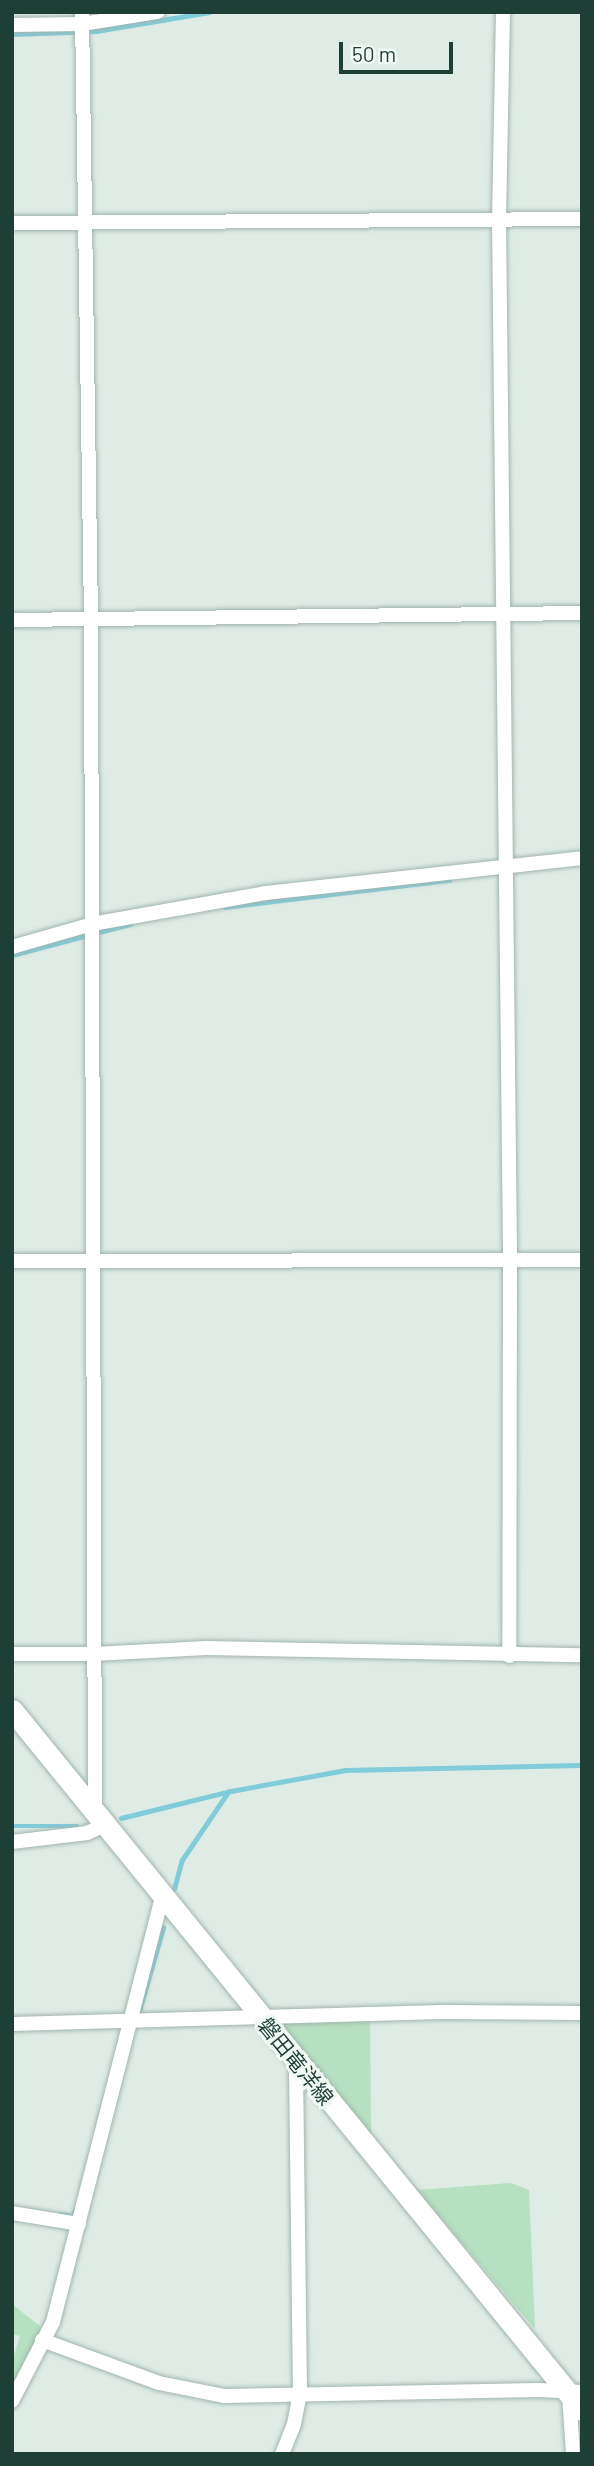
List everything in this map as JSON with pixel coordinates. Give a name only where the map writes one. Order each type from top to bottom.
[{"type":"main road","name":"磐田竜洋線","points":[[12,1710],[296,2062],[577,2398]]},
{"type":"street","points":[[12,25],[158,12]]},
{"type":"street","points":[[503,12],[499,219],[510,1261],[509,1656]]},
{"type":"street","points":[[12,1842],[87,1833],[100,1819],[94,1654],[91,619],[82,18]]},
{"type":"street","points":[[12,223],[582,219]]},
{"type":"street","points":[[12,620],[582,612]]},
{"type":"street","points":[[12,947],[92,924],[266,893],[582,858]]},
{"type":"street","points":[[12,1261],[582,1260]]},
{"type":"street","points":[[12,1654],[94,1654],[206,1648],[509,1656],[582,1655]]},
{"type":"street","points":[[12,2401],[42,2340],[54,2322],[163,1895]]},
{"type":"street","points":[[12,2024],[442,2012],[582,2013]]},
{"type":"street","points":[[282,2454],[294,2424],[300,2394],[296,2062]]},
{"type":"street","points":[[12,2213],[79,2224]]},
{"type":"street","points":[[42,2340],[159,2383],[224,2396],[538,2390],[577,2398],[573,2454]]},
{"type":"green space","points":[[370,2015],[371,2137],[277,2024]]},
{"type":"green space","points":[[511,2183],[529,2190],[535,2329],[417,2190]]},
{"type":"green space","points":[[12,2304],[41,2327],[39,2345],[12,2402],[12,2362],[20,2336],[12,2334]]},
{"type":"waterway","points":[[12,34],[96,31],[209,12]]},
{"type":"waterway","points":[[225,907],[449,880]]},
{"type":"waterway","points":[[12,955],[130,924]]},
{"type":"waterway","points":[[121,1818],[231,1791],[345,1770],[582,1765]]},
{"type":"waterway","points":[[174,1889],[182,1860],[228,1792]]},
{"type":"waterway","points":[[12,1826],[77,1826]]},
{"type":"waterway","points":[[137,2018],[163,1928]]},
{"type":"waterway","points":[[60,2214],[73,2216],[75,2210]]}]
